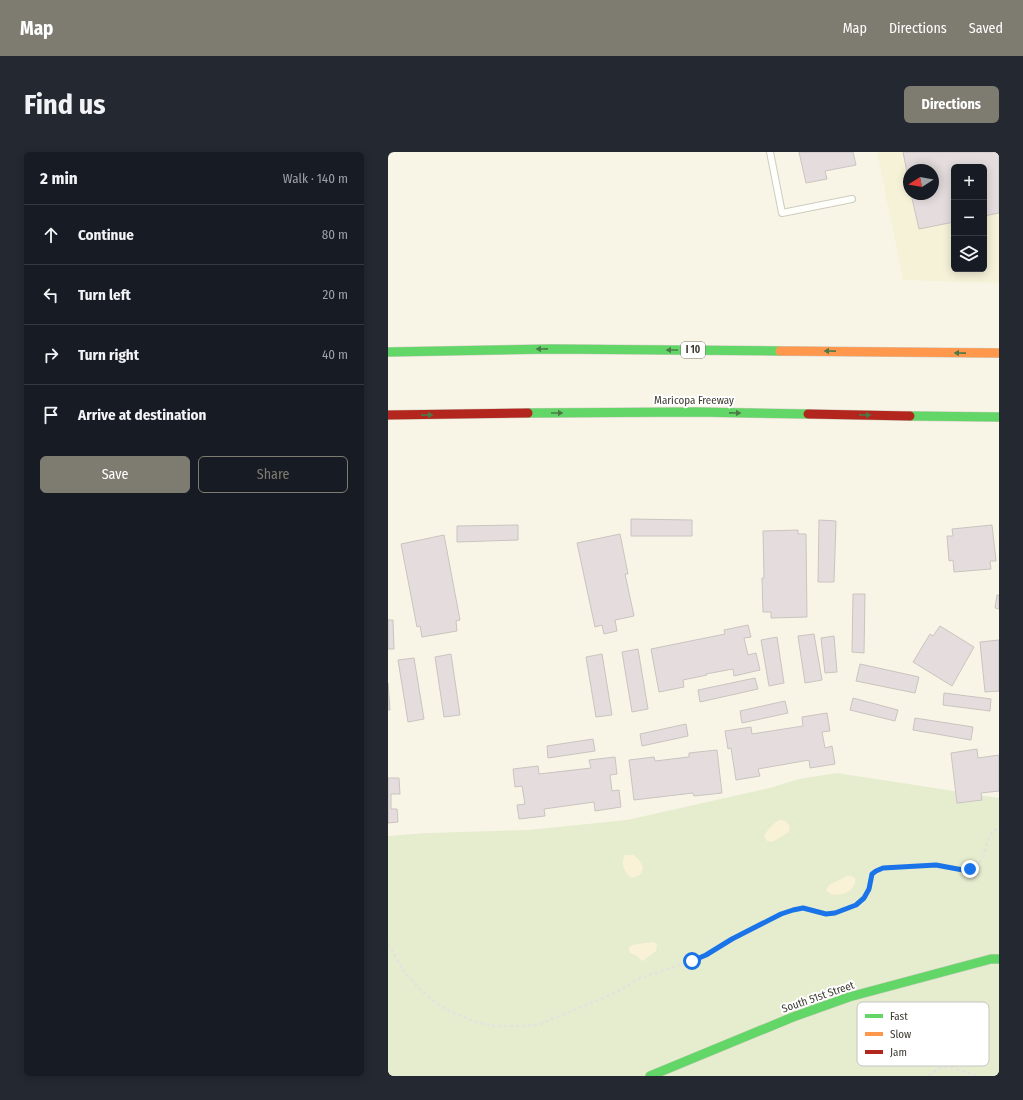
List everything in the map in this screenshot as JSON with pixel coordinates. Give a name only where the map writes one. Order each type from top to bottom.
[{"type":"main road","name":"I 10","points":[[388,352],[559,349],[999,353]]},
{"type":"main road","name":"Maricopa Freeway","points":[[388,416],[696,412],[999,417]]},
{"type":"main road","name":"South 51st Street","points":[[650,1076],[793,1017],[849,997],[999,958]]},
{"type":"lane","points":[[770,152],[782,213],[852,199]]},
{"type":"path","points":[[388,944],[405,973],[434,1002],[449,1011],[469,1020],[494,1026],[538,1025],[617,992],[640,978],[706,955],[732,939],[781,914],[803,908],[826,914],[846,910],[856,905],[864,898],[869,889],[872,874],[883,868],[936,865],[963,870],[970,869],[981,862],[988,838],[992,832],[999,827]]},
{"type":"path","points":[[929,1076],[933,1071],[940,1068],[949,1067],[978,1076]]},
{"type":"shaded area","points":[[877,152],[999,152],[999,283],[903,280]]},
{"type":"green space","points":[[837,773],[999,798],[999,1076],[388,1076],[388,836],[428,833],[528,830],[627,820],[770,788],[799,779]]},
{"type":"sand","points":[[780,820],[788,823],[789,832],[772,842],[767,841],[764,837],[766,832]]},
{"type":"sand","points":[[625,855],[634,855],[637,858],[643,868],[640,874],[632,878],[627,874],[623,864]]},
{"type":"sand","points":[[847,876],[855,878],[855,883],[849,891],[839,895],[834,895],[826,890],[829,885]]},
{"type":"sand","points":[[651,942],[656,943],[656,951],[644,960],[642,961],[637,956],[630,953],[629,947]]},
{"type":"building","points":[[799,152],[853,152],[856,165],[825,171],[827,179],[806,183]]},
{"type":"building","points":[[903,152],[999,152],[999,213],[987,215],[987,164],[951,164],[951,223],[919,229],[912,200],[939,200],[939,164],[905,164]]},
{"type":"building","points":[[631,519],[692,520],[692,536],[631,536]]},
{"type":"building","points":[[819,520],[836,521],[834,582],[818,582]]},
{"type":"building","points":[[518,525],[518,540],[457,542],[457,526]]},
{"type":"building","points":[[992,525],[996,561],[990,561],[991,569],[954,572],[953,560],[949,561],[947,536],[953,536],[952,529]]},
{"type":"building","points":[[798,530],[798,534],[806,534],[807,617],[771,618],[771,612],[763,612],[763,531]]},
{"type":"building","points":[[620,534],[628,574],[625,574],[634,616],[615,620],[617,631],[604,634],[602,625],[595,627],[577,543]]},
{"type":"building","points":[[444,535],[460,620],[456,621],[457,631],[422,637],[420,626],[417,627],[401,544]]},
{"type":"building","points":[[853,594],[865,594],[864,653],[852,652]]},
{"type":"building","points":[[997,595],[999,595],[999,609],[995,608]]},
{"type":"building","points":[[388,620],[393,620],[394,649],[388,649]]},
{"type":"building","points":[[748,625],[751,637],[744,638],[748,655],[756,653],[760,670],[734,676],[733,669],[706,674],[707,675],[683,680],[684,687],[659,692],[651,649],[725,634],[724,630]]},
{"type":"building","points":[[940,626],[974,647],[952,686],[913,662],[930,634],[933,636]]},
{"type":"building","points":[[814,634],[822,680],[805,683],[798,636]]},
{"type":"building","points":[[834,636],[837,672],[825,673],[821,638]]},
{"type":"building","points":[[777,637],[784,683],[769,686],[761,640]]},
{"type":"building","points":[[999,640],[999,691],[985,692],[980,642]]},
{"type":"building","points":[[638,649],[648,709],[632,712],[622,652]]},
{"type":"building","points":[[451,654],[460,715],[444,717],[435,657]]},
{"type":"building","points":[[602,654],[612,715],[596,717],[586,657]]},
{"type":"building","points":[[414,658],[424,719],[408,722],[398,660]]},
{"type":"building","points":[[860,664],[919,677],[915,693],[856,681]]},
{"type":"building","points":[[755,678],[758,689],[700,702],[698,690]]},
{"type":"building","points":[[388,683],[390,710],[388,710]]},
{"type":"building","points":[[944,693],[991,699],[990,711],[943,705]]},
{"type":"building","points":[[853,698],[898,710],[895,721],[850,710]]},
{"type":"building","points":[[785,701],[788,713],[742,723],[740,711]]},
{"type":"building","points":[[827,713],[830,731],[822,732],[825,748],[832,746],[835,764],[810,768],[809,760],[758,769],[760,776],[736,780],[731,748],[728,749],[725,731],[751,727],[752,734],[803,726],[802,717]]},
{"type":"building","points":[[915,718],[973,727],[971,740],[913,730]]},
{"type":"building","points":[[686,724],[688,736],[642,746],[640,734]]},
{"type":"building","points":[[593,739],[595,751],[548,758],[547,746]]},
{"type":"building","points":[[977,749],[978,758],[999,755],[999,791],[981,793],[982,800],[957,803],[951,753]]},
{"type":"building","points":[[717,750],[722,793],[694,796],[693,793],[634,800],[629,760],[654,757],[655,761],[689,757],[689,753]]},
{"type":"building","points":[[615,757],[617,774],[610,775],[612,791],[619,790],[621,807],[595,811],[594,802],[544,809],[545,816],[519,819],[517,805],[525,804],[522,786],[515,787],[513,769],[538,766],[539,774],[591,768],[589,760]]},
{"type":"building","points":[[388,778],[399,778],[400,794],[391,794],[391,809],[397,809],[398,822],[388,823]]},
{"type":"traffic: fast","points":[[388,352],[552,349],[780,351]]},
{"type":"traffic: fast","points":[[528,413],[696,412],[808,414]]},
{"type":"traffic: fast","points":[[910,416],[999,417]]},
{"type":"traffic: fast","points":[[650,1076],[793,1017],[849,997],[991,959],[999,959]]},
{"type":"traffic: slow","points":[[780,351],[999,353]]},
{"type":"traffic: jam","points":[[388,415],[528,413]]},
{"type":"traffic: jam","points":[[808,414],[910,416]]},
{"type":"route","points":[[692,961],[706,955],[732,939],[781,914],[793,910],[803,908],[826,914],[846,910],[856,905],[864,898],[869,889],[872,874],[883,868],[936,865],[963,870],[970,869]]}]
